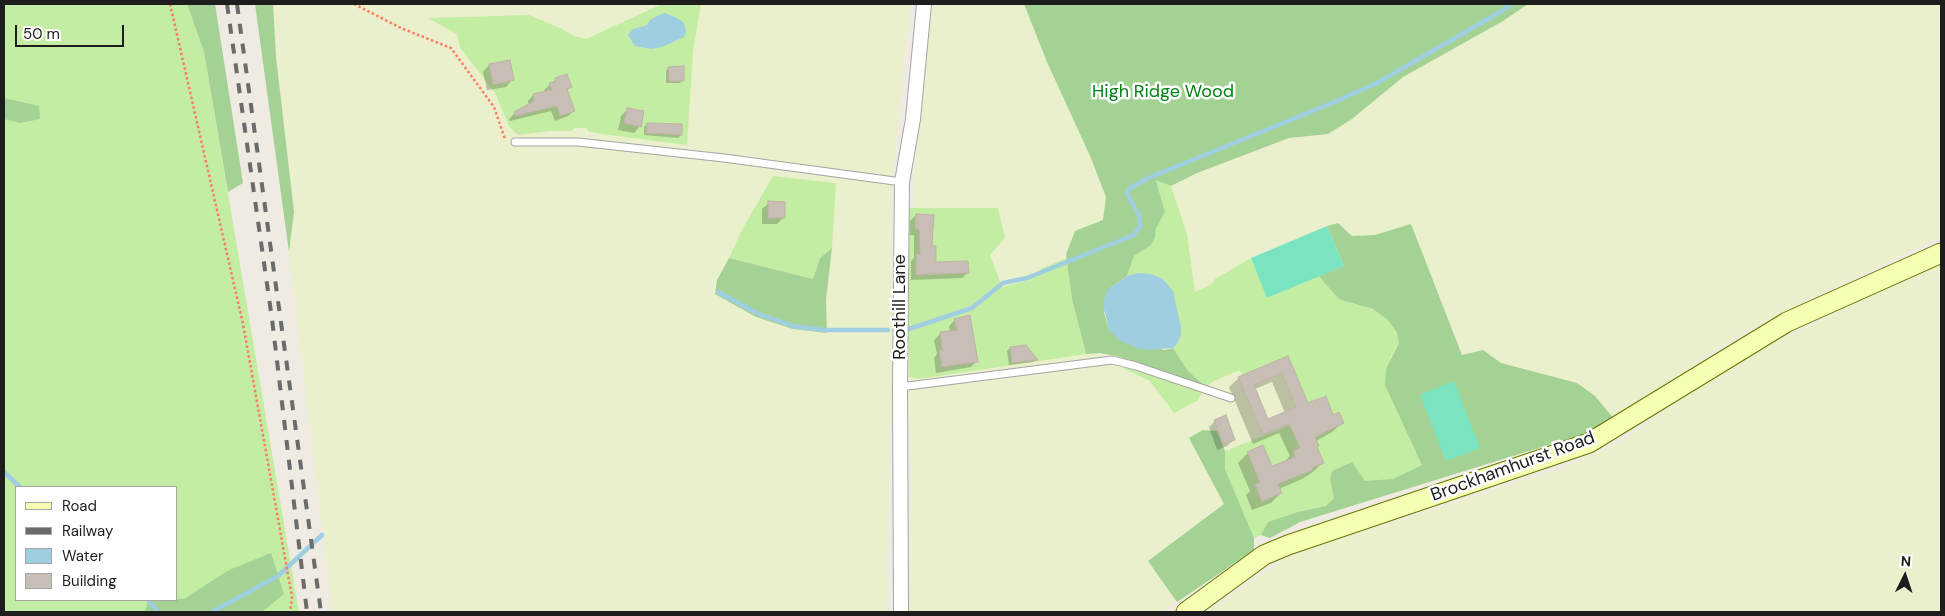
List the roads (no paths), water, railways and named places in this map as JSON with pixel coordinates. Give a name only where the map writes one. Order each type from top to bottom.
[{"type":"street","name":"Roothill Lane","points":[[901,612],[900,387],[902,182],[913,119],[924,4]]},
{"type":"street","name":"Brockhamhurst Road","points":[[1186,612],[1264,555],[1288,545],[1589,443],[1787,322],[1941,253]]},
{"type":"lane","points":[[515,142],[578,142],[724,158],[902,182]]},
{"type":"lane","points":[[900,387],[1112,360],[1136,366],[1231,398]]},
{"type":"water","points":[[665,13],[684,23],[686,32],[684,37],[662,47],[651,49],[635,46],[628,35],[633,29],[647,25],[650,20]]},
{"type":"water","points":[[1138,273],[1151,274],[1163,279],[1173,291],[1181,335],[1173,348],[1148,350],[1137,348],[1119,340],[1109,329],[1103,305],[1106,293],[1127,276]]},
{"type":"waterway","points":[[909,329],[972,308],[1003,283],[1027,278],[1134,235],[1140,226],[1139,215],[1127,194],[1129,189],[1146,179],[1377,83],[1512,4]]},
{"type":"waterway","points":[[718,292],[759,314],[793,326],[824,330],[888,330]]},
{"type":"waterway","points":[[4,472],[19,486]]},
{"type":"waterway","points":[[212,612],[278,576],[322,535]]},
{"type":"waterway","points":[[149,601],[158,612]]},
{"type":"railway","points":[[227,4],[272,319],[307,612]]},
{"type":"railway","points":[[237,4],[321,612]]},
{"type":"park label","name":"High Ridge Wood","points":[[1163,92]]}]
